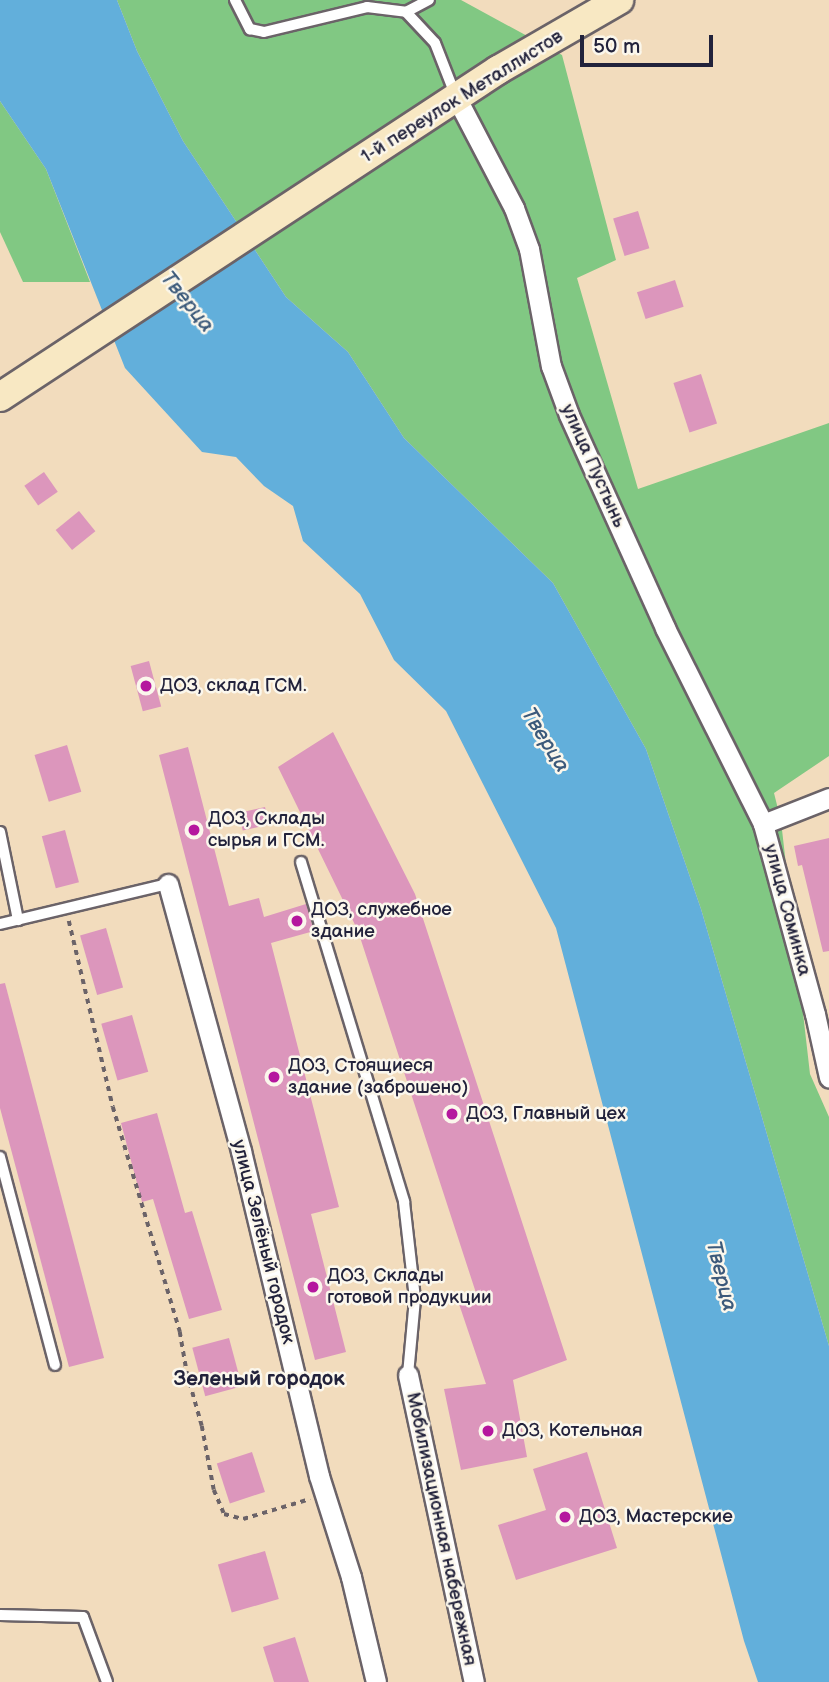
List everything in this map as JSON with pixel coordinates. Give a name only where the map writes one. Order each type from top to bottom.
[{"type":"street","name":"1-й переулок Металлистов","points":[[0,397],[456,97],[619,0]]},
{"type":"street","name":"улица Пустынь","points":[[456,97],[514,208],[529,248],[551,366],[569,415],[665,628],[763,824]]},
{"type":"street","points":[[763,824],[829,798]]},
{"type":"street","name":"улица Соминка","points":[[763,824],[822,1013],[829,1077]]},
{"type":"street","name":"улица Зелёный городок","points":[[168,884],[242,1151],[326,1499],[351,1577],[376,1682]]},
{"type":"street","name":"Мобилизационная набережная","points":[[408,1375],[474,1682]]},
{"type":"lane","points":[[235,0],[250,29],[264,32],[367,7],[407,12],[429,0]]},
{"type":"lane","points":[[407,12],[435,43],[456,97]]},
{"type":"lane","points":[[0,832],[18,920]]},
{"type":"lane","points":[[301,862],[404,1202],[415,1299],[408,1375]]},
{"type":"lane","points":[[0,923],[168,884]]},
{"type":"lane","points":[[0,1157],[55,1365]]},
{"type":"lane","points":[[0,1615],[83,1617],[107,1682]]},
{"type":"path","points":[[66,909],[113,1107],[180,1332],[214,1490],[224,1514],[243,1519],[315,1498],[326,1499]]},
{"type":"green space","points":[[117,0],[461,0],[562,55],[616,260],[577,278],[638,489],[829,423],[829,756],[774,793],[781,821],[810,1074],[829,1117],[829,1346],[701,909],[646,749],[553,583],[404,438],[348,352],[286,297],[183,141],[137,51]]},
{"type":"green space","points":[[0,101],[46,169],[90,282],[23,282],[0,232]]},
{"type":"water","name":"Тверца","points":[[0,0],[117,0],[137,51],[183,141],[286,297],[348,352],[404,438],[553,583],[646,749],[701,909],[829,1346],[829,1682],[758,1682],[744,1641],[556,928],[446,711],[394,660],[360,594],[303,541],[293,506],[264,486],[236,457],[202,452],[125,368],[46,169],[0,101]]},
{"type":"building","points":[[638,211],[649,248],[625,256],[613,219]]},
{"type":"building","points":[[675,280],[684,307],[646,319],[637,292]]},
{"type":"building","points":[[701,374],[717,423],[689,432],[673,383]]},
{"type":"building","points":[[44,472],[58,492],[38,505],[24,486]]},
{"type":"building","points":[[79,511],[95,531],[72,550],[56,530]]},
{"type":"building","name":"ДОЗ, склад ГСМ.","points":[[149,661],[161,706],[143,711],[131,666]]},
{"type":"building","name":"ДОЗ, Главный цех","points":[[333,732],[415,894],[567,1360],[513,1380],[527,1457],[461,1470],[444,1389],[486,1384],[459,1304],[477,1296],[358,931],[278,767]]},
{"type":"building","points":[[67,745],[81,792],[49,802],[34,755]]},
{"type":"building","points":[[188,747],[229,906],[259,898],[264,917],[306,904],[314,931],[271,943],[339,1207],[311,1214],[346,1352],[315,1360],[159,755]]},
{"type":"building","points":[[265,807],[269,825],[243,831],[239,813]]},
{"type":"building","points":[[65,830],[79,882],[56,888],[42,836]]},
{"type":"building","points":[[829,838],[829,951],[823,952],[802,865],[798,866],[794,846]]},
{"type":"building","points":[[106,928],[123,988],[97,995],[80,935]]},
{"type":"building","points":[[5,983],[104,1358],[69,1367],[0,1108],[0,984]]},
{"type":"building","points":[[132,1015],[148,1072],[118,1081],[101,1024]]},
{"type":"building","points":[[157,1113],[185,1213],[192,1211],[222,1310],[189,1319],[153,1199],[142,1202],[121,1123]]},
{"type":"building","points":[[229,1338],[242,1386],[205,1396],[192,1348]]},
{"type":"building","points":[[252,1452],[265,1492],[230,1503],[217,1463]]},
{"type":"building","name":"ДОЗ, Мастерские","points":[[587,1452],[617,1548],[516,1580],[498,1525],[546,1510],[533,1469]]},
{"type":"building","points":[[265,1551],[279,1599],[232,1613],[218,1565]]},
{"type":"building","points":[[295,1637],[309,1682],[274,1682],[263,1647]]},
{"type":"place","name":"ДОЗ, склад ГСМ.","points":[[146,686]]},
{"type":"place","name":"ДОЗ, Склады сырья и ГСМ.","points":[[194,830]]},
{"type":"place","name":"ДОЗ, служебное здание","points":[[297,921]]},
{"type":"place","name":"ДОЗ, Стоящиеся здание (заброшено)","points":[[274,1077]]},
{"type":"place","name":"ДОЗ, Главный цех","points":[[452,1114]]},
{"type":"place","name":"ДОЗ, Склады готовой продукции","points":[[313,1287]]},
{"type":"place","name":"ДОЗ, Котельная","points":[[488,1431]]},
{"type":"place","name":"ДОЗ, Мастерские","points":[[565,1517]]},
{"type":"district","name":"Зеленый городок","points":[[259,1379]]}]
